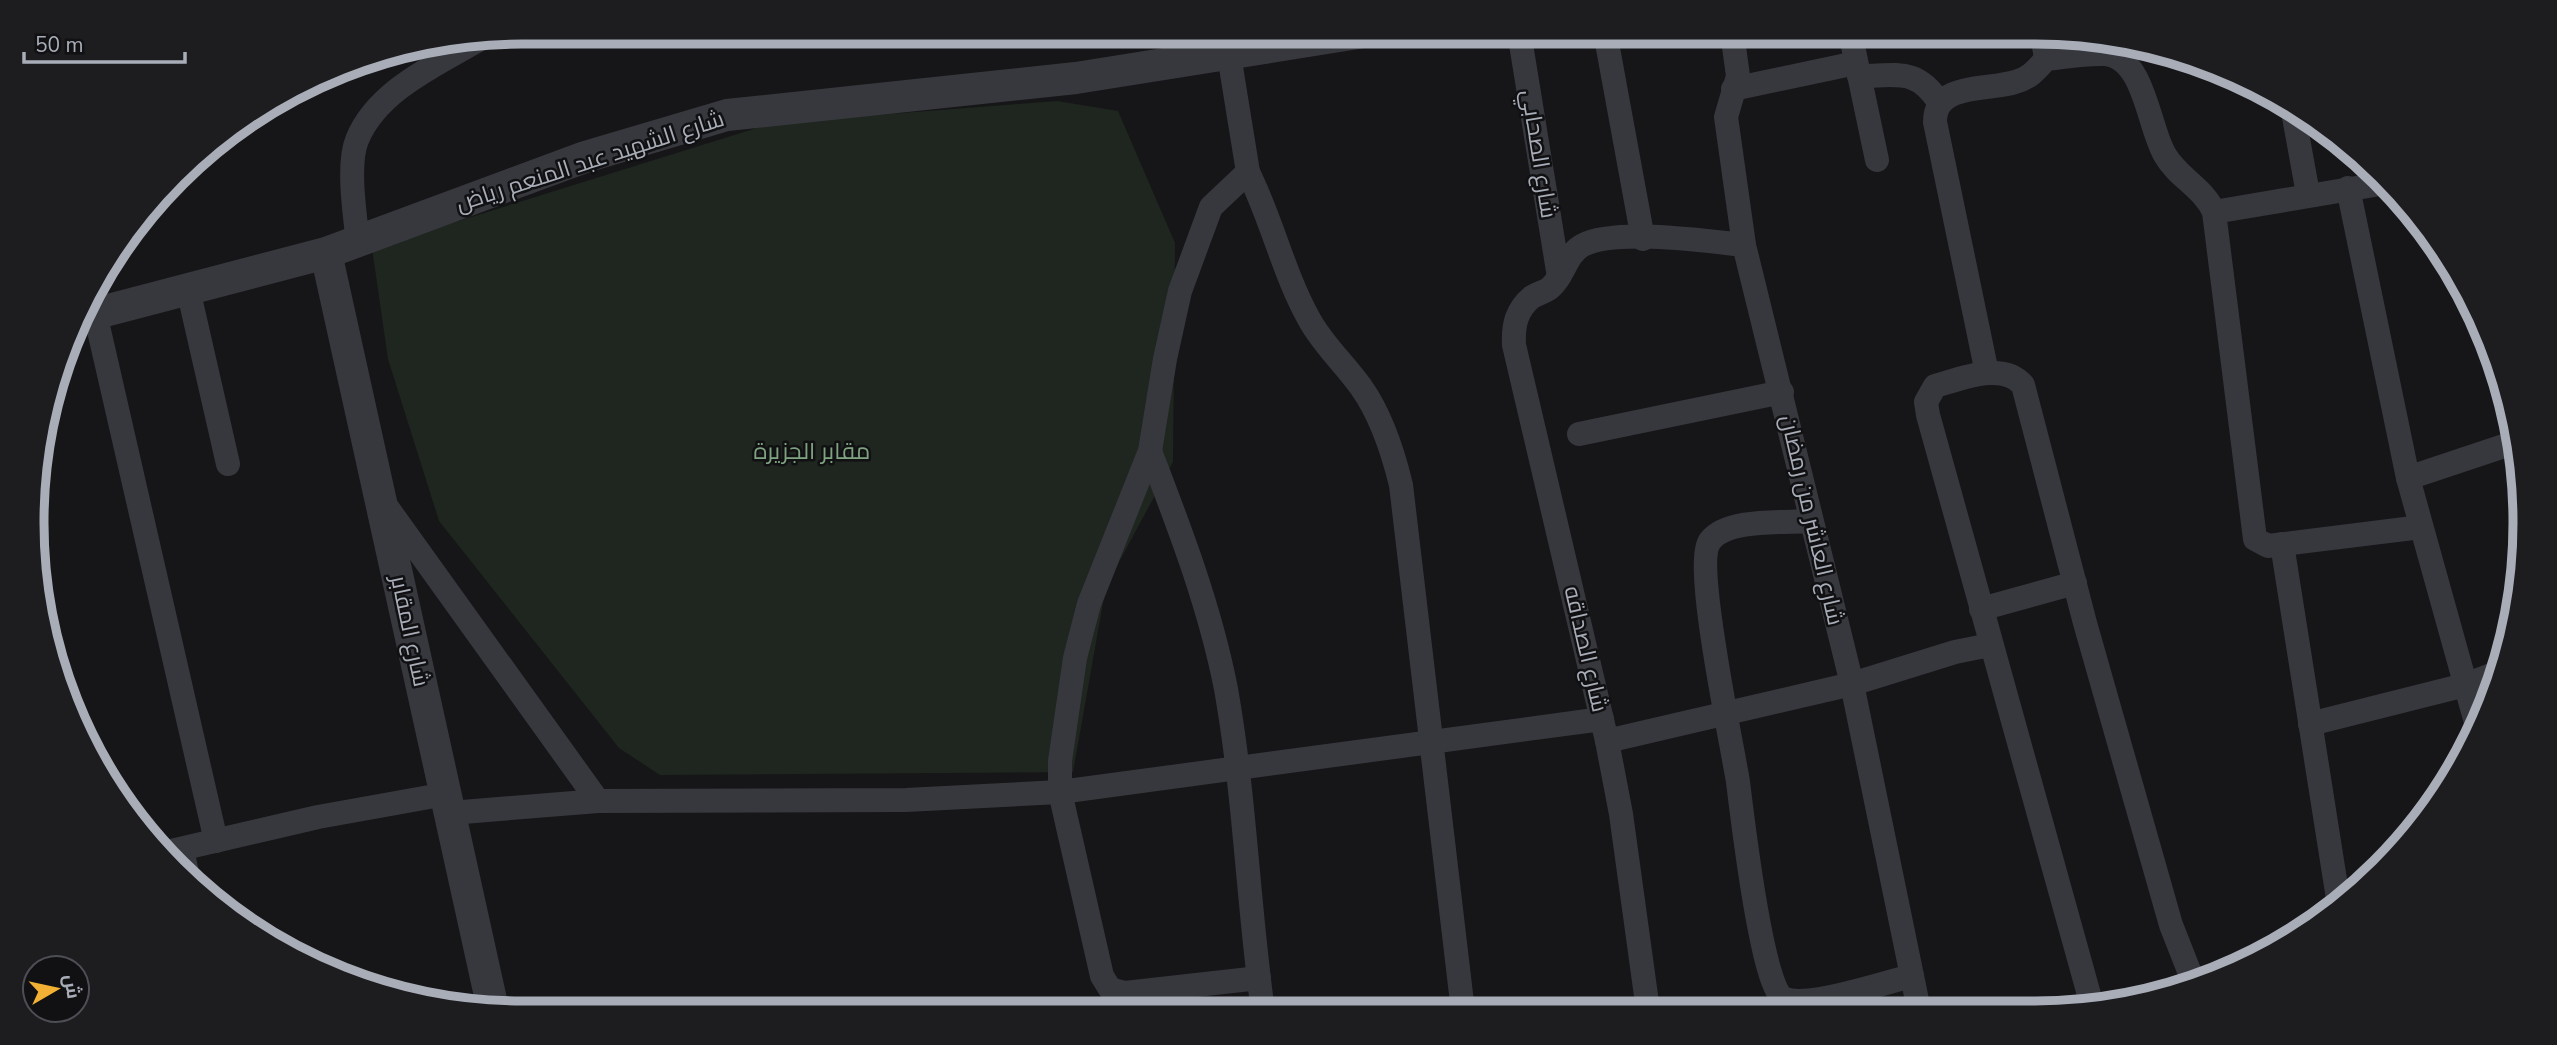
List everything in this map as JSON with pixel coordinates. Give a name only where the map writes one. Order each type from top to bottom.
[{"type":"street","name":"شارع الشهيد عبد المنعم رياض","points":[[91,315],[358,243],[585,157],[727,115],[1076,78],[1294,44]]},
{"type":"street","name":"شارع الصحابي","points":[[1520,44],[1559,277]]},
{"type":"street","points":[[1607,44],[1643,239]]},
{"type":"street","name":"شارع العاشر من رمضان","points":[[1734,44],[1738,76],[1726,117],[1744,245],[1852,684],[1917,1001]]},
{"type":"street","points":[[1853,44],[1877,160]]},
{"type":"street","points":[[2044,44],[2046,59]]},
{"type":"street","points":[[358,243],[352,189],[356,141],[374,114],[406,82],[466,47]]},
{"type":"street","points":[[1939,102],[1952,93],[2017,82],[2029,76],[2046,59],[2107,54],[2127,62],[2139,82],[2165,155],[2179,174],[2207,197],[2214,212],[2253,533],[2262,545],[2421,527]]},
{"type":"street","points":[[1230,55],[1248,172],[1264,204],[1284,268],[1308,318],[1328,350],[1365,392],[1396,465],[1406,509],[1430,743],[1462,1001]]},
{"type":"street","points":[[1733,89],[1858,69],[1918,78],[1929,86],[1939,102],[1936,122],[1987,373]]},
{"type":"street","points":[[2295,121],[2308,194]]},
{"type":"street","points":[[1248,172],[1211,207],[1180,291],[1165,359],[1150,451],[1089,604],[1067,705],[1060,792],[1102,976],[1110,989],[1125,993],[1259,978]]},
{"type":"street","points":[[2214,212],[2374,185]]},
{"type":"street","points":[[2348,188],[2408,478],[2473,714]]},
{"type":"street","name":"شارع الصداقه","points":[[1647,1001],[1621,814],[1605,730],[1514,345],[1513,327],[1520,309],[1533,297],[1550,289],[1570,256],[1584,245],[1643,239],[1744,245]]},
{"type":"street","name":"شارع المقابر","points":[[326,253],[491,1000]]},
{"type":"street","points":[[188,289],[228,464]]},
{"type":"street","points":[[88,321],[216,841]]},
{"type":"street","points":[[2090,998],[1990,645],[1926,402],[1935,386],[1987,373],[2006,373],[2024,385],[2075,583],[2171,925],[2191,975]]},
{"type":"street","points":[[1579,434],[1782,392]]},
{"type":"street","points":[[2408,478],[2507,445]]},
{"type":"street","points":[[1150,451],[1211,626],[1226,688],[1238,769],[1262,1001]]},
{"type":"street","points":[[381,499],[598,801]]},
{"type":"street","points":[[1799,1001],[1781,997],[1775,991],[1755,904],[1728,712],[1708,616],[1704,552],[1711,540],[1729,527],[1811,522]]},
{"type":"street","points":[[2283,544],[2337,893]]},
{"type":"street","points":[[1981,609],[2075,583]]},
{"type":"street","points":[[181,857],[216,841],[318,817],[448,804],[918,800],[1060,792],[1430,743],[1605,730],[1728,712],[1852,684],[1955,652],[1990,645]]},
{"type":"street","points":[[2310,724],[2465,685],[2488,676]]},
{"type":"street","points":[[1808,1001],[1912,976]]},
{"type":"green space","name":"مقابر الجزيرة","points":[[1057,101],[1118,111],[1175,243],[1173,462],[1106,586],[1073,772],[660,775],[619,748],[439,521],[388,359],[372,248],[773,123]]}]
